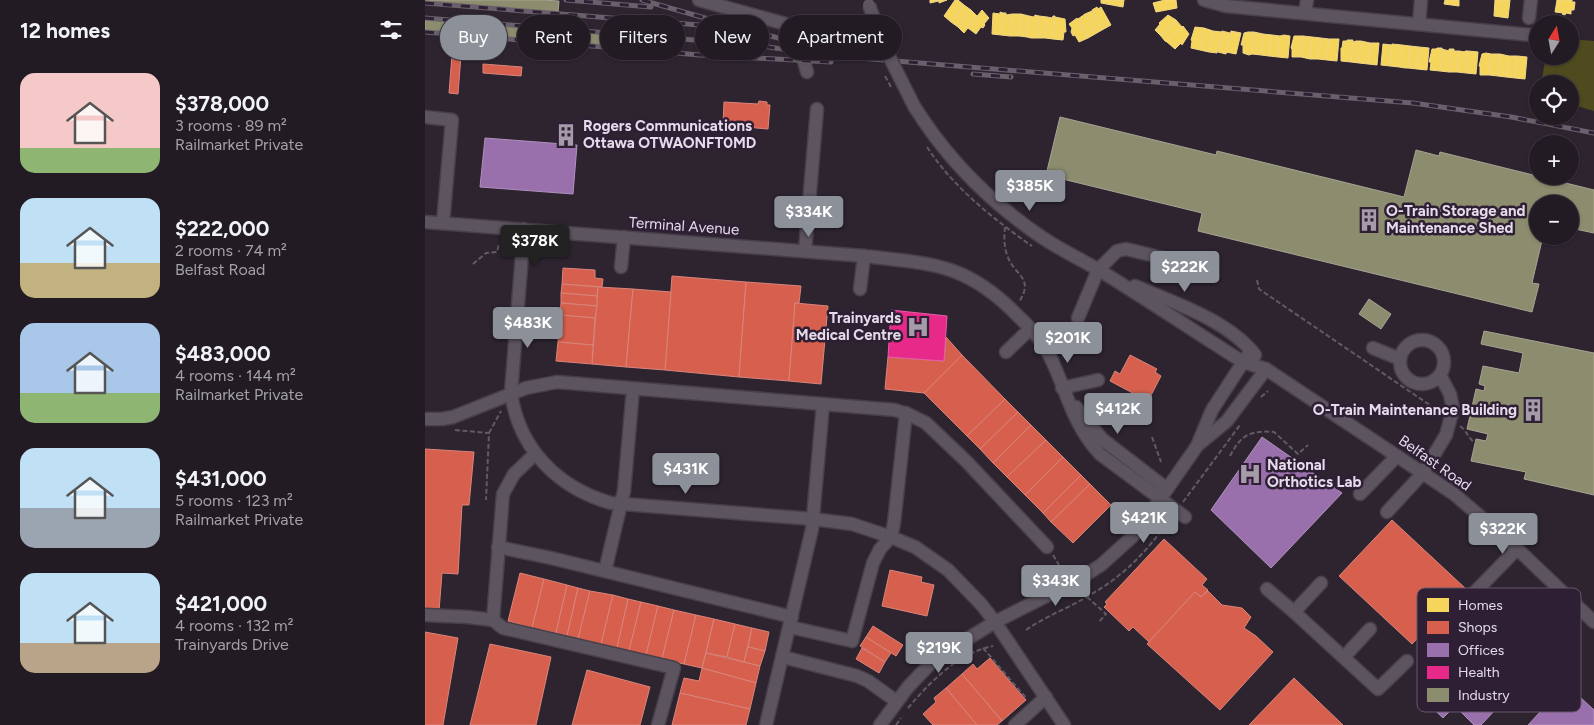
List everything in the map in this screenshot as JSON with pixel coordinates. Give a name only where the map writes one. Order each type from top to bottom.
[{"type":"street","points":[[699,0],[786,24],[799,44],[807,72]]},
{"type":"street","points":[[1204,0],[1226,6],[1529,35]]},
{"type":"street","points":[[1305,14],[1307,0]]},
{"type":"street","points":[[1419,24],[1421,0]]},
{"type":"street","points":[[1529,15],[1531,0]]},
{"type":"street","name":"Belfast Road","points":[[869,2],[887,53],[926,126],[956,163],[988,196],[1022,224],[1243,362],[1266,369],[1454,494],[1482,517],[1558,588]]},
{"type":"street","points":[[805,251],[817,110]]},
{"type":"street","points":[[425,117],[452,120],[443,224]]},
{"type":"street","name":"Terminal Avenue","points":[[425,222],[864,256],[924,263],[955,271],[984,286],[1011,309],[1047,350],[1078,425],[1091,446],[1112,465],[1164,494],[1185,517]]},
{"type":"street","points":[[524,230],[511,393],[513,407],[521,429],[535,454],[555,474],[577,489],[601,500],[622,504],[813,519],[852,524],[915,547],[949,570],[970,591],[995,622],[1064,725]]},
{"type":"street","points":[[621,266],[624,237]]},
{"type":"street","points":[[1078,318],[1098,270],[1117,250],[1133,250],[1192,265]]},
{"type":"street","points":[[860,289],[864,256]]},
{"type":"street","name":"Belfast Road","points":[[1098,270],[1198,314],[1231,332],[1251,350],[1266,369]]},
{"type":"street","points":[[517,318],[543,320]]},
{"type":"street","points":[[1006,352],[1030,329]]},
{"type":"street","points":[[1419,339],[1431,341],[1440,348],[1444,365],[1436,380],[1425,384],[1408,380],[1401,370],[1400,359],[1401,353],[1408,344],[1419,339]]},
{"type":"street","points":[[1373,348],[1400,359]]},
{"type":"street","points":[[880,725],[896,701],[931,663],[957,644],[995,622],[1076,581],[1101,565],[1132,537],[1197,446],[1212,410],[1251,350]]},
{"type":"street","points":[[1197,446],[1227,421],[1266,369]]},
{"type":"street","points":[[1387,512],[1423,473],[1446,435],[1453,408],[1450,394],[1440,375]]},
{"type":"street","points":[[1063,388],[1097,380]]},
{"type":"street","points":[[425,418],[442,419],[453,417],[511,393],[557,382],[895,410],[926,423],[1047,547]]},
{"type":"street","points":[[605,572],[622,504],[633,389]]},
{"type":"street","points":[[766,725],[813,519],[823,404]]},
{"type":"street","points":[[499,547],[605,572],[791,622],[852,641],[873,563],[880,549],[891,537],[899,494],[906,413]]},
{"type":"street","points":[[493,620],[503,494],[514,474],[535,454]]},
{"type":"street","points":[[1360,494],[1397,456]]},
{"type":"street","points":[[1479,588],[1517,549]]},
{"type":"street","points":[[1295,612],[1321,583]]},
{"type":"street","points":[[1267,589],[1379,689],[1407,661]]},
{"type":"street","name":"Belfast Road","points":[[1581,610],[1594,622]]},
{"type":"street","points":[[425,615],[493,620],[503,628],[674,668],[658,725]]},
{"type":"street","points":[[1344,657],[1370,629]]},
{"type":"street","points":[[783,657],[857,676],[868,681],[896,701]]},
{"type":"street","points":[[1015,725],[1046,697]]},
{"type":"path","points":[[1005,227],[1007,256],[1026,287],[1024,295],[1011,309]]},
{"type":"path","points":[[473,264],[486,253],[497,252],[499,244]]},
{"type":"path","points":[[1257,280],[1259,289],[1451,419],[1464,429],[1475,443]]},
{"type":"path","points":[[1260,398],[1269,391]]},
{"type":"path","points":[[485,500],[489,433],[501,410]]},
{"type":"path","points":[[1182,503],[1243,421]]},
{"type":"path","points":[[455,430],[489,433]]},
{"type":"path","points":[[1230,456],[1243,438],[1251,432],[1274,432],[1298,454],[1308,445]]},
{"type":"path","points":[[1152,437],[1161,462]]},
{"type":"path","points":[[1026,630],[1040,620],[1087,597],[1111,582],[1136,561],[1156,539],[1168,521]]},
{"type":"path","points":[[1047,547],[1061,570]]},
{"type":"path","points":[[1087,597],[1106,614],[1098,623]]},
{"type":"path","points":[[897,725],[931,682],[955,662],[983,648],[993,646]]},
{"type":"path","points":[[983,648],[1029,703]]},
{"type":"shaded area","points":[[1579,40],[1594,41],[1594,111],[1579,107],[1579,75],[1543,75],[1544,65],[1579,65]]},
{"type":"building: Homes","points":[[930,0],[947,0],[939,3],[939,1],[930,3]]},
{"type":"building: Homes","points":[[955,0],[964,5],[951,22],[944,16]]},
{"type":"building: Homes","points":[[1101,0],[1124,0],[1123,7],[1101,3]]},
{"type":"building: Homes","points":[[1176,0],[1177,8],[1156,12],[1153,3]]},
{"type":"building: Homes","points":[[1445,0],[1459,0],[1459,6],[1444,4]]},
{"type":"building: Homes","points":[[1495,0],[1510,0],[1508,18],[1494,16]]},
{"type":"building: Homes","points":[[1557,0],[1572,0],[1572,2],[1575,2],[1574,10],[1571,10],[1571,14],[1566,13],[1565,15],[1555,12]]},
{"type":"building: Homes","points":[[964,5],[971,10],[958,27],[951,22]]},
{"type":"building: Homes","points":[[1097,7],[1098,9],[1101,7],[1111,25],[1102,30],[1092,10]]},
{"type":"building: Homes","points":[[971,10],[977,16],[964,33],[958,27]]},
{"type":"building: Homes","points":[[982,10],[989,18],[983,28],[981,27],[976,34],[968,28]]},
{"type":"building: Homes","points":[[1092,11],[1102,30],[1095,34],[1085,14]]},
{"type":"building: Homes","points":[[1000,12],[1003,13],[1001,35],[992,34],[993,13],[1000,14]]},
{"type":"building: Homes","points":[[1003,13],[1006,13],[1006,15],[1012,14],[1010,36],[1001,35]]},
{"type":"building: Homes","points":[[1012,14],[1021,14],[1019,36],[1010,36]]},
{"type":"building: Homes","points":[[1021,14],[1029,16],[1027,37],[1019,36]]},
{"type":"building: Homes","points":[[1085,14],[1095,34],[1088,38],[1078,19]]},
{"type":"building: Homes","points":[[1035,15],[1039,16],[1037,38],[1027,37],[1029,16],[1034,17]]},
{"type":"building: Homes","points":[[1168,15],[1176,20],[1161,36],[1155,30],[1159,23]]},
{"type":"building: Homes","points":[[1039,16],[1047,17],[1045,38],[1037,38]]},
{"type":"building: Homes","points":[[1055,16],[1053,39],[1045,38],[1047,17],[1052,18]]},
{"type":"building: Homes","points":[[1055,17],[1065,19],[1066,32],[1064,32],[1063,40],[1053,39]]},
{"type":"building: Homes","points":[[1077,18],[1088,38],[1079,42],[1075,35],[1073,36],[1072,28],[1069,24]]},
{"type":"building: Homes","points":[[1176,20],[1182,27],[1167,42],[1161,36]]},
{"type":"building: Homes","points":[[1183,26],[1189,34],[1182,45],[1181,43],[1175,49],[1167,42]]},
{"type":"building: Homes","points":[[1195,27],[1204,28],[1200,50],[1191,48]]},
{"type":"building: Homes","points":[[1204,28],[1213,31],[1209,52],[1200,50]]},
{"type":"building: Homes","points":[[1213,31],[1222,32],[1217,53],[1209,52]]},
{"type":"building: Homes","points":[[1222,31],[1230,33],[1226,54],[1218,52]]},
{"type":"building: Homes","points":[[1231,31],[1241,33],[1236,54],[1226,52]]},
{"type":"building: Homes","points":[[1254,32],[1252,54],[1249,55],[1243,53],[1243,45],[1241,45],[1244,33]]},
{"type":"building: Homes","points":[[1254,32],[1263,34],[1261,55],[1252,54]]},
{"type":"building: Homes","points":[[1263,34],[1272,35],[1269,56],[1261,55]]},
{"type":"building: Homes","points":[[1272,35],[1280,36],[1278,57],[1269,56]]},
{"type":"building: Homes","points":[[1280,36],[1290,36],[1288,58],[1278,57]]},
{"type":"building: Homes","points":[[1294,36],[1303,36],[1301,57],[1292,57],[1291,48]]},
{"type":"building: Homes","points":[[1303,36],[1312,37],[1310,59],[1301,57]]},
{"type":"building: Homes","points":[[1312,37],[1321,38],[1318,59],[1310,59]]},
{"type":"building: Homes","points":[[1321,38],[1329,39],[1327,60],[1318,59]]},
{"type":"building: Homes","points":[[1329,39],[1339,39],[1337,61],[1327,60]]},
{"type":"building: Homes","points":[[1353,40],[1351,62],[1341,61],[1343,41]]},
{"type":"building: Homes","points":[[1361,41],[1359,63],[1351,62],[1353,42]]},
{"type":"building: Homes","points":[[1361,41],[1370,43],[1368,64],[1359,63]]},
{"type":"building: Homes","points":[[1370,43],[1379,43],[1377,65],[1368,64]]},
{"type":"building: Homes","points":[[1383,44],[1392,45],[1390,66],[1381,65]]},
{"type":"building: Homes","points":[[1392,44],[1402,45],[1399,67],[1390,66]]},
{"type":"building: Homes","points":[[1402,45],[1410,46],[1408,68],[1399,67]]},
{"type":"building: Homes","points":[[1410,46],[1419,47],[1417,69],[1408,68]]},
{"type":"building: Homes","points":[[1419,47],[1429,48],[1427,70],[1417,69]]},
{"type":"building: Homes","points":[[1442,48],[1440,71],[1430,70],[1431,62],[1429,62],[1432,49]]},
{"type":"building: Homes","points":[[1442,49],[1449,51],[1451,49],[1449,72],[1440,71]]},
{"type":"building: Homes","points":[[1451,49],[1459,51],[1457,72],[1449,72]]},
{"type":"building: Homes","points":[[1459,51],[1468,51],[1466,73],[1457,72]]},
{"type":"building: Homes","points":[[1468,51],[1478,52],[1476,74],[1466,73]]},
{"type":"building: Homes","points":[[1482,54],[1491,54],[1489,75],[1480,75],[1479,66]]},
{"type":"building: Homes","points":[[1491,54],[1500,54],[1498,76],[1489,75]]},
{"type":"building: Homes","points":[[1500,54],[1509,56],[1506,77],[1498,76]]},
{"type":"building: Homes","points":[[1509,56],[1517,56],[1515,78],[1506,77]]},
{"type":"building: Homes","points":[[1517,56],[1527,57],[1525,79],[1515,78]]},
{"type":"building: Shops","points":[[452,60],[461,60],[458,94],[449,93]]},
{"type":"building: Shops","points":[[483,64],[522,67],[521,76],[483,73]]},
{"type":"building: Shops","points":[[759,101],[767,102],[767,105],[770,105],[768,129],[723,125],[724,102],[758,104]]},
{"type":"building: Shops","name":"Rogers Communications Ottawa OTWAONFT0MD","points":[[563,129],[570,129],[569,141],[562,140]]},
{"type":"building: Shops","points":[[563,268],[595,270],[595,278],[603,279],[602,287],[562,284]]},
{"type":"building: Shops","points":[[672,276],[746,282],[739,377],[665,370]]},
{"type":"building: Shops","points":[[746,282],[801,286],[799,303],[795,303],[789,381],[739,377]]},
{"type":"building: Shops","points":[[562,284],[598,287],[597,296],[561,293]]},
{"type":"building: Shops","points":[[598,287],[633,289],[626,367],[592,364]]},
{"type":"building: Shops","points":[[633,289],[671,292],[665,370],[626,367]]},
{"type":"building: Shops","points":[[561,293],[597,296],[597,306],[561,303]]},
{"type":"building: Shops","points":[[561,303],[597,306],[595,318],[560,315]]},
{"type":"building: Shops","points":[[795,303],[828,306],[821,384],[789,381]]},
{"type":"building: Shops","points":[[560,315],[595,318],[593,345],[558,342]]},
{"type":"building: Shops","points":[[946,337],[962,355],[924,393],[885,389],[888,357],[944,361]]},
{"type":"building: Shops","points":[[558,342],[593,345],[592,364],[556,361]]},
{"type":"building: Shops","points":[[962,355],[1005,399],[967,436],[924,393]]},
{"type":"building: Shops","points":[[1130,355],[1157,369],[1155,372],[1161,376],[1148,401],[1110,381],[1115,371],[1120,374]]},
{"type":"building: Shops","points":[[1005,399],[1018,412],[980,449],[967,436]]},
{"type":"building: Shops","points":[[1018,412],[1031,425],[993,463],[980,449]]},
{"type":"building: Shops","points":[[1031,425],[1046,440],[1007,477],[993,463]]},
{"type":"building: Shops","points":[[1046,440],[1063,457],[1025,495],[1007,477]]},
{"type":"building: Shops","points":[[425,449],[474,452],[469,505],[462,505],[458,574],[442,573],[439,611],[425,610]]},
{"type":"building: Shops","points":[[1063,457],[1081,475],[1043,513],[1025,495]]},
{"type":"building: Shops","points":[[1081,475],[1090,484],[1051,522],[1043,513]]},
{"type":"building: Shops","points":[[1090,484],[1111,505],[1073,543],[1051,522]]},
{"type":"building: Shops","points":[[1392,520],[1465,588],[1417,588],[1417,639],[1412,644],[1339,576]]},
{"type":"building: Shops","points":[[1164,539],[1207,579],[1202,585],[1208,590],[1201,597],[1195,592],[1149,642],[1133,627],[1129,631],[1104,607],[1107,604],[1105,602]]},
{"type":"building: Shops","points":[[890,570],[922,577],[921,582],[934,585],[927,616],[882,606]]},
{"type":"building: Shops","points":[[520,573],[544,579],[532,628],[508,621]]},
{"type":"building: Shops","points":[[544,579],[567,585],[556,633],[532,628]]},
{"type":"building: Shops","points":[[567,585],[578,588],[567,636],[556,633]]},
{"type":"building: Shops","points":[[578,588],[590,591],[578,639],[567,636]]},
{"type":"building: Shops","points":[[590,591],[613,595],[601,644],[578,639]]},
{"type":"building: Shops","points":[[1208,591],[1222,605],[1242,608],[1251,617],[1244,628],[1273,652],[1220,710],[1147,644],[1195,592],[1201,597]]},
{"type":"building: Shops","points":[[613,595],[628,599],[617,648],[601,644]]},
{"type":"building: Shops","points":[[628,599],[641,602],[629,651],[617,648]]},
{"type":"building: Shops","points":[[641,602],[658,606],[646,655],[629,651]]},
{"type":"building: Shops","points":[[658,606],[674,610],[662,659],[646,655]]},
{"type":"building: Shops","points":[[674,610],[696,615],[684,664],[662,659]]},
{"type":"building: Shops","points":[[696,615],[714,619],[702,668],[684,664]]},
{"type":"building: Shops","points":[[714,619],[735,624],[727,657],[706,653]]},
{"type":"building: Shops","points":[[735,624],[752,628],[744,662],[727,657]]},
{"type":"building: Shops","points":[[873,626],[903,645],[896,656],[866,637]]},
{"type":"building: Shops","points":[[752,628],[769,632],[765,651],[748,647]]},
{"type":"building: Shops","points":[[425,632],[458,638],[443,725],[425,725]]},
{"type":"building: Shops","points":[[866,637],[891,653],[885,662],[860,646]]},
{"type":"building: Shops","points":[[490,644],[551,657],[536,725],[470,725]]},
{"type":"building: Shops","points":[[748,647],[765,651],[760,666],[744,662]]},
{"type":"building: Shops","points":[[862,648],[885,662],[879,673],[856,659]]},
{"type":"building: Shops","points":[[706,653],[760,666],[756,683],[702,668]]},
{"type":"building: Shops","points":[[990,658],[1026,700],[1002,721],[962,674],[973,664],[977,669]]},
{"type":"building: Shops","points":[[702,668],[756,683],[750,709],[680,693],[684,678],[699,681]]},
{"type":"building: Shops","points":[[587,670],[650,687],[640,725],[572,725]]},
{"type":"building: Shops","points":[[962,674],[1002,721],[997,725],[977,725],[946,688]]},
{"type":"building: Shops","points":[[1294,678],[1343,725],[1249,725]]},
{"type":"building: Shops","points":[[946,688],[977,725],[933,725],[923,714],[936,702],[934,698]]},
{"type":"building: Shops","points":[[680,693],[750,709],[746,725],[672,725]]},
{"type":"building: Offices","points":[[485,138],[577,145],[573,194],[480,187]]},
{"type":"building: Offices","points":[[1262,437],[1342,493],[1271,568],[1211,510]]},
{"type":"building: Offices","points":[[1581,698],[1594,710],[1594,725],[1528,725],[1540,712],[1581,712]]},
{"type":"building: Offices","points":[[1437,712],[1449,712],[1443,718]]},
{"type":"building: Offices","points":[[1461,712],[1493,712],[1481,725],[1474,725]]},
{"type":"building: Health","name":"Trainyards Medical Centre","points":[[891,310],[947,316],[944,361],[888,357]]},
{"type":"building: Industry","points":[[425,0],[559,1],[558,13],[425,3]]},
{"type":"building: Industry","points":[[425,19],[440,20],[440,33],[425,32]]},
{"type":"building: Industry","points":[[507,26],[517,27],[517,39],[507,39]]},
{"type":"building: Industry","points":[[590,33],[600,34],[600,46],[590,45]]},
{"type":"building: Industry","name":"O-Train Storage and Maintenance Shed","points":[[1060,117],[1216,155],[1217,151],[1404,197],[1416,150],[1439,156],[1440,152],[1529,174],[1529,185],[1574,185],[1594,190],[1594,233],[1579,230],[1579,195],[1529,195],[1529,245],[1541,245],[1532,283],[1539,284],[1532,312],[1198,231],[1202,213],[1046,175]]},
{"type":"building: Industry","points":[[1369,299],[1391,314],[1381,329],[1359,314]]},
{"type":"building: Industry","name":"O-Train Maintenance Building","points":[[1484,331],[1594,353],[1594,495],[1524,479],[1526,472],[1471,461],[1476,439],[1486,441],[1488,434],[1467,429],[1476,389],[1484,391],[1485,386],[1479,384],[1483,366],[1519,373],[1523,353],[1481,344]]},
{"type":"railway","points":[[566,0],[651,7]]},
{"type":"railway","points":[[642,0],[695,15]]},
{"type":"railway","points":[[425,3],[695,25]]},
{"type":"railway","points":[[425,18],[755,45],[822,55],[1413,103],[1511,117],[1594,133]]},
{"type":"railway","points":[[425,32],[700,55],[831,62]]},
{"type":"railway","points":[[769,36],[779,38]]},
{"type":"railway","points":[[973,74],[1011,77]]},
{"type":"place","name":"Rogers Communications Ottawa OTWAONFT0MD","points":[[566,135]]},
{"type":"place","name":"O-Train Storage and Maintenance Shed","points":[[1369,220]]},
{"type":"place","name":"Trainyards Medical Centre","points":[[918,327]]},
{"type":"place","name":"O-Train Maintenance Building","points":[[1533,410]]},
{"type":"place","name":"National Orthotics Lab","points":[[1250,474]]}]
